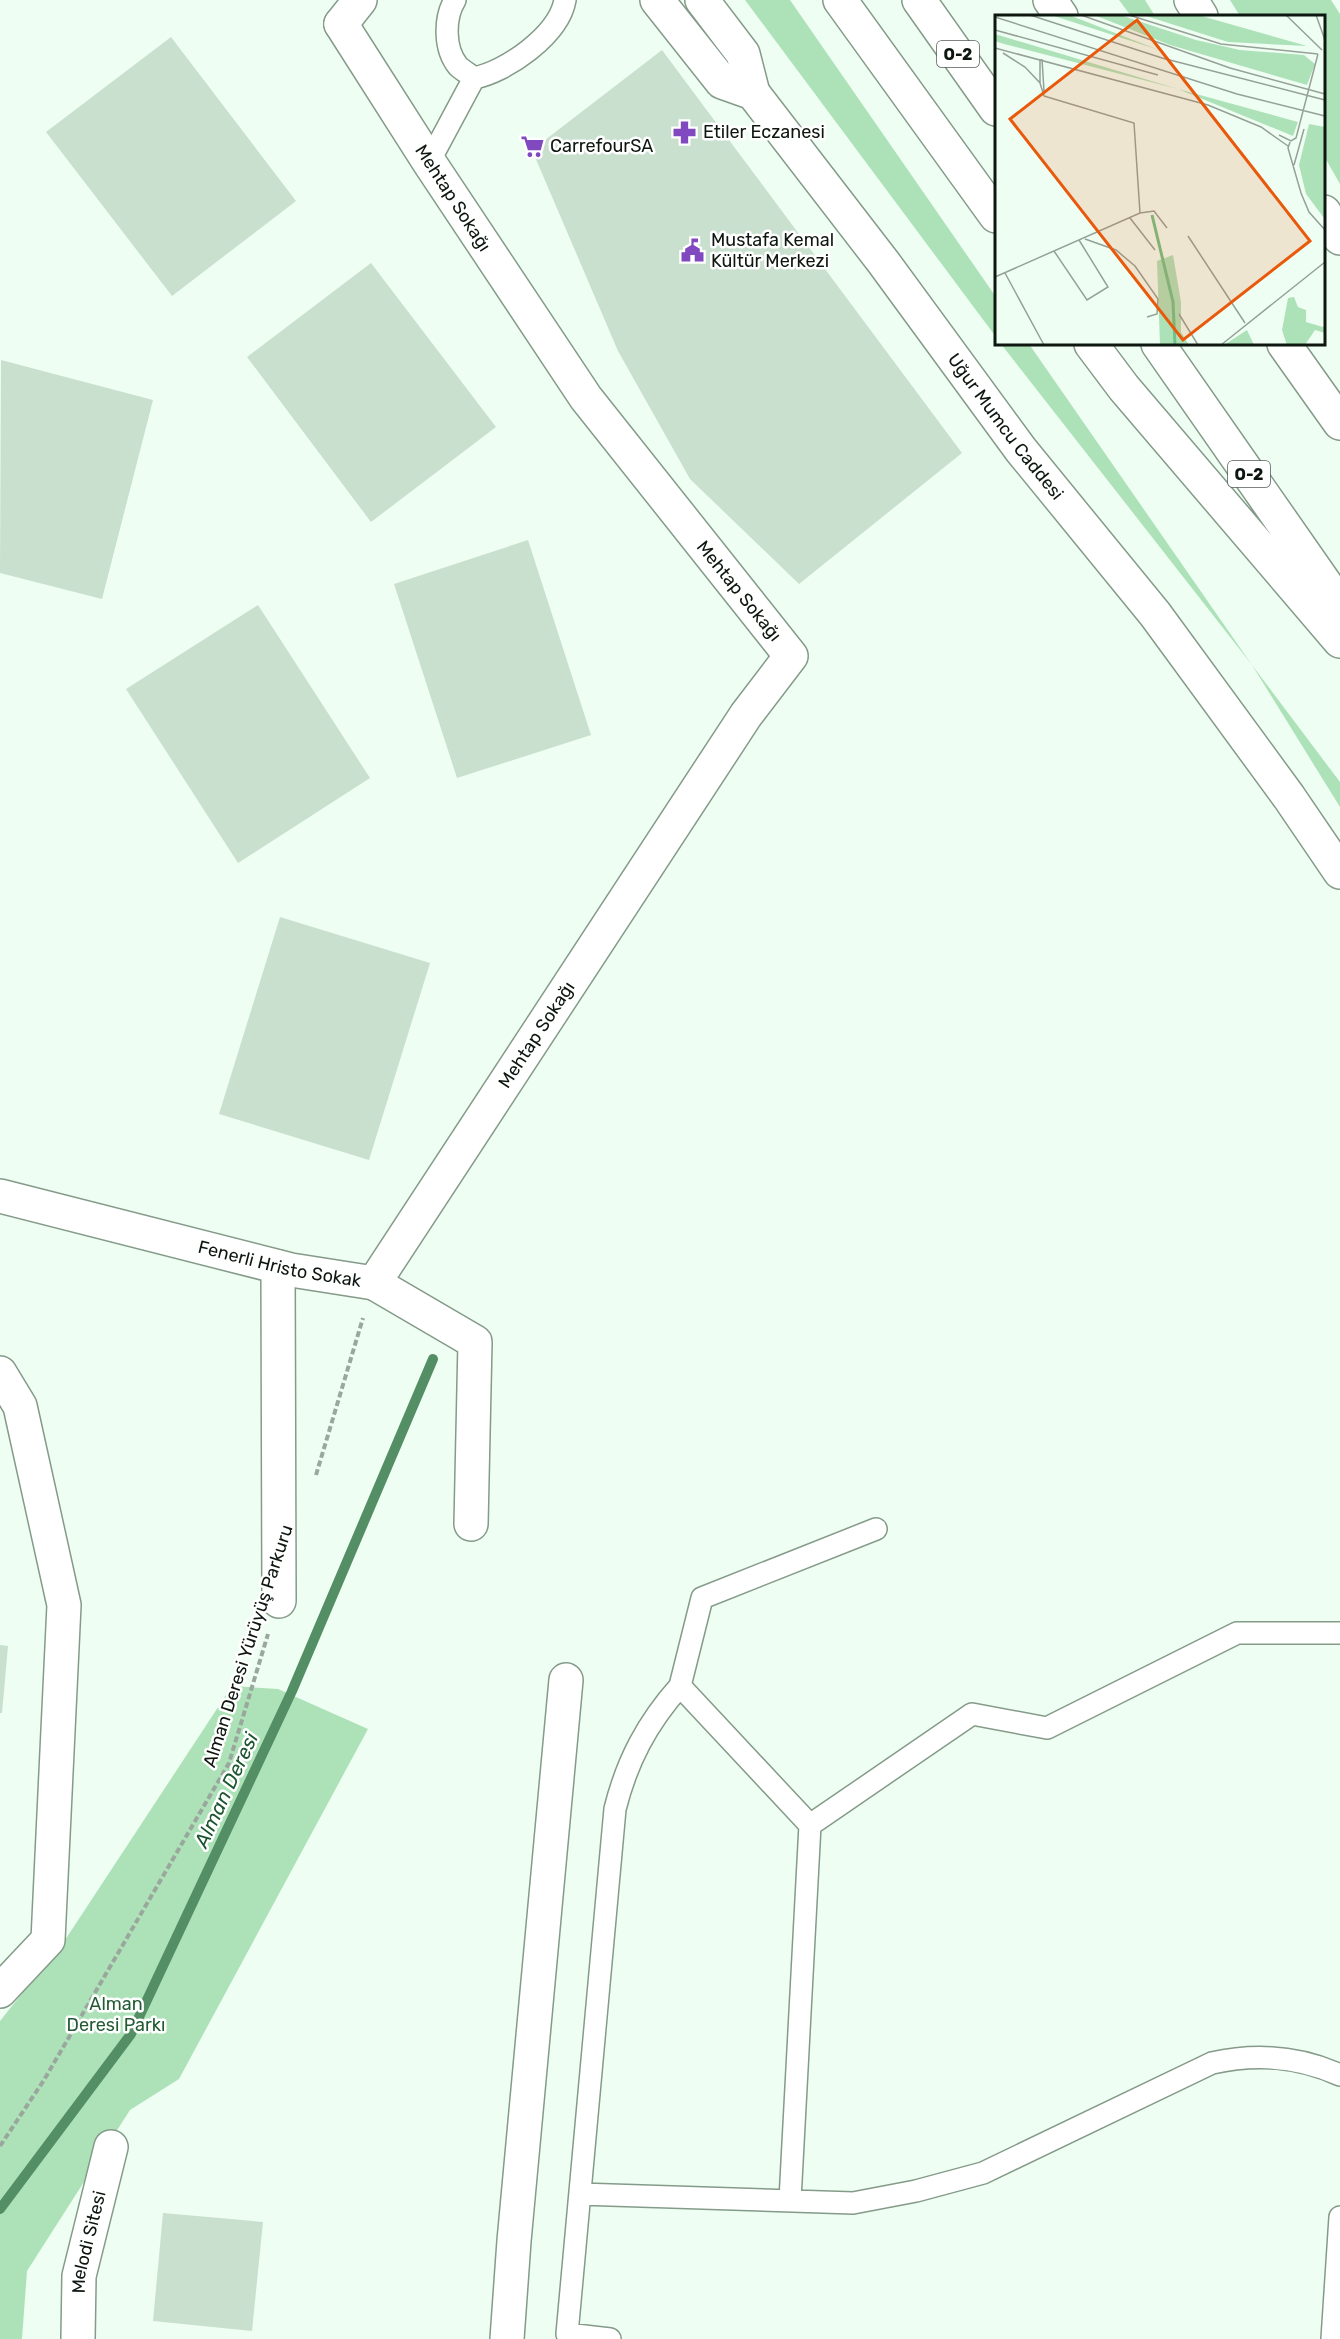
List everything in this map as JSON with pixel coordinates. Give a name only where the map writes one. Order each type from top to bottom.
[{"type":"main road","points":[[657,0],[723,82],[753,93]]},
{"type":"main road","points":[[702,0],[743,54],[753,93]]},
{"type":"main road","points":[[840,0],[995,215]]},
{"type":"main road","name":"O-2","points":[[920,0],[995,108]]},
{"type":"main road","points":[[1050,0],[1060,15]]},
{"type":"main road","points":[[1191,0],[1200,15]]},
{"type":"main road","name":"Mehtap Sokağı","points":[[350,8],[429,162],[586,398],[791,656],[746,715],[374,1283]]},
{"type":"main road","name":"Uğur Mumcu Caddesi","points":[[753,93],[884,263],[1021,450],[1155,614],[1289,797],[1340,872]]},
{"type":"main road","points":[[1325,215],[1340,238]]},
{"type":"main road","points":[[1092,345],[1124,388],[1340,641]]},
{"type":"main road","name":"O-2","points":[[1159,345],[1340,605]]},
{"type":"main road","points":[[1285,345],[1340,423]]},
{"type":"main road","name":"Fenerli Hristo Sokak","points":[[0,1196],[278,1267],[374,1283],[475,1342],[471,1524]]},
{"type":"main road","points":[[278,1267],[279,1601]]},
{"type":"main road","points":[[0,1372],[20,1406],[64,1605],[48,1940],[0,1991]]},
{"type":"main road","points":[[507,2339],[566,1680]]},
{"type":"main road","name":"Melodi Sitesi","points":[[78,2339],[79,2276],[111,2147]]},
{"type":"lane","points":[[455,0],[447,26],[449,45],[458,65],[474,78]]},
{"type":"lane","points":[[429,162],[474,78],[509,65],[533,46],[552,25],[564,6],[565,0]]},
{"type":"lane","points":[[610,2339],[567,2334],[615,1809],[621,1783],[640,1740],[661,1707],[680,1686],[702,1598],[876,1529]]},
{"type":"lane","points":[[810,1826],[972,1714],[1047,1728],[1237,1633],[1340,1633]]},
{"type":"lane","points":[[680,1686],[810,1826],[790,2200]]},
{"type":"lane","points":[[580,2194],[853,2203],[916,2191],[983,2173],[1212,2063],[1235,2058],[1281,2057],[1304,2061],[1340,2075]]},
{"type":"lane","points":[[1332,2339],[1340,2217]]},
{"type":"path","points":[[316,1476],[374,1283]]},
{"type":"path","name":"Alman Deresi Yürüyüş Parkuru","points":[[0,2146],[44,2080],[228,1763],[279,1601]]},
{"type":"green space","points":[[745,0],[790,0],[995,296],[995,336]]},
{"type":"green space","points":[[1119,0],[1145,0],[1154,15],[1130,15]]},
{"type":"green space","points":[[1230,0],[1331,0],[1340,14],[1340,184],[1325,158],[1325,15],[1239,15]]},
{"type":"green space","points":[[1002,345],[1030,345],[1252,665]]},
{"type":"green space","points":[[1252,665],[1340,782],[1340,807]]},
{"type":"green space","name":"Alman Deresi Parkı","points":[[232,1686],[278,1689],[368,1729],[179,2079],[130,2110],[27,2271],[22,2339],[0,2339],[0,2021],[67,1937]]},
{"type":"building","points":[[171,37],[296,201],[172,296],[46,132]]},
{"type":"building","name":"Mustafa Kemal Kültür Merkezi","points":[[662,50],[962,453],[799,584],[690,479],[618,351],[532,150]]},
{"type":"building","points":[[371,263],[496,427],[371,522],[247,357]]},
{"type":"building","points":[[1,360],[153,400],[102,599],[0,573]]},
{"type":"building","points":[[528,540],[591,735],[457,778],[394,584]]},
{"type":"building","points":[[258,605],[370,778],[238,863],[126,689]]},
{"type":"building","points":[[280,917],[430,963],[369,1160],[219,1114]]},
{"type":"building","points":[[0,1645],[8,1646],[2,1713],[0,1713]]},
{"type":"building","points":[[163,2213],[263,2222],[252,2331],[153,2321]]},
{"type":"waterway","name":"Alman Deresi","points":[[0,2209],[131,2034],[292,1691],[433,1359]]},
{"type":"place","name":"Etiler Eczanesi","points":[[685,132]]},
{"type":"place","name":"CarrefourSA","points":[[532,146]]},
{"type":"place","name":"Mustafa Kemal Kültür Merkezi","points":[[693,250]]}]
